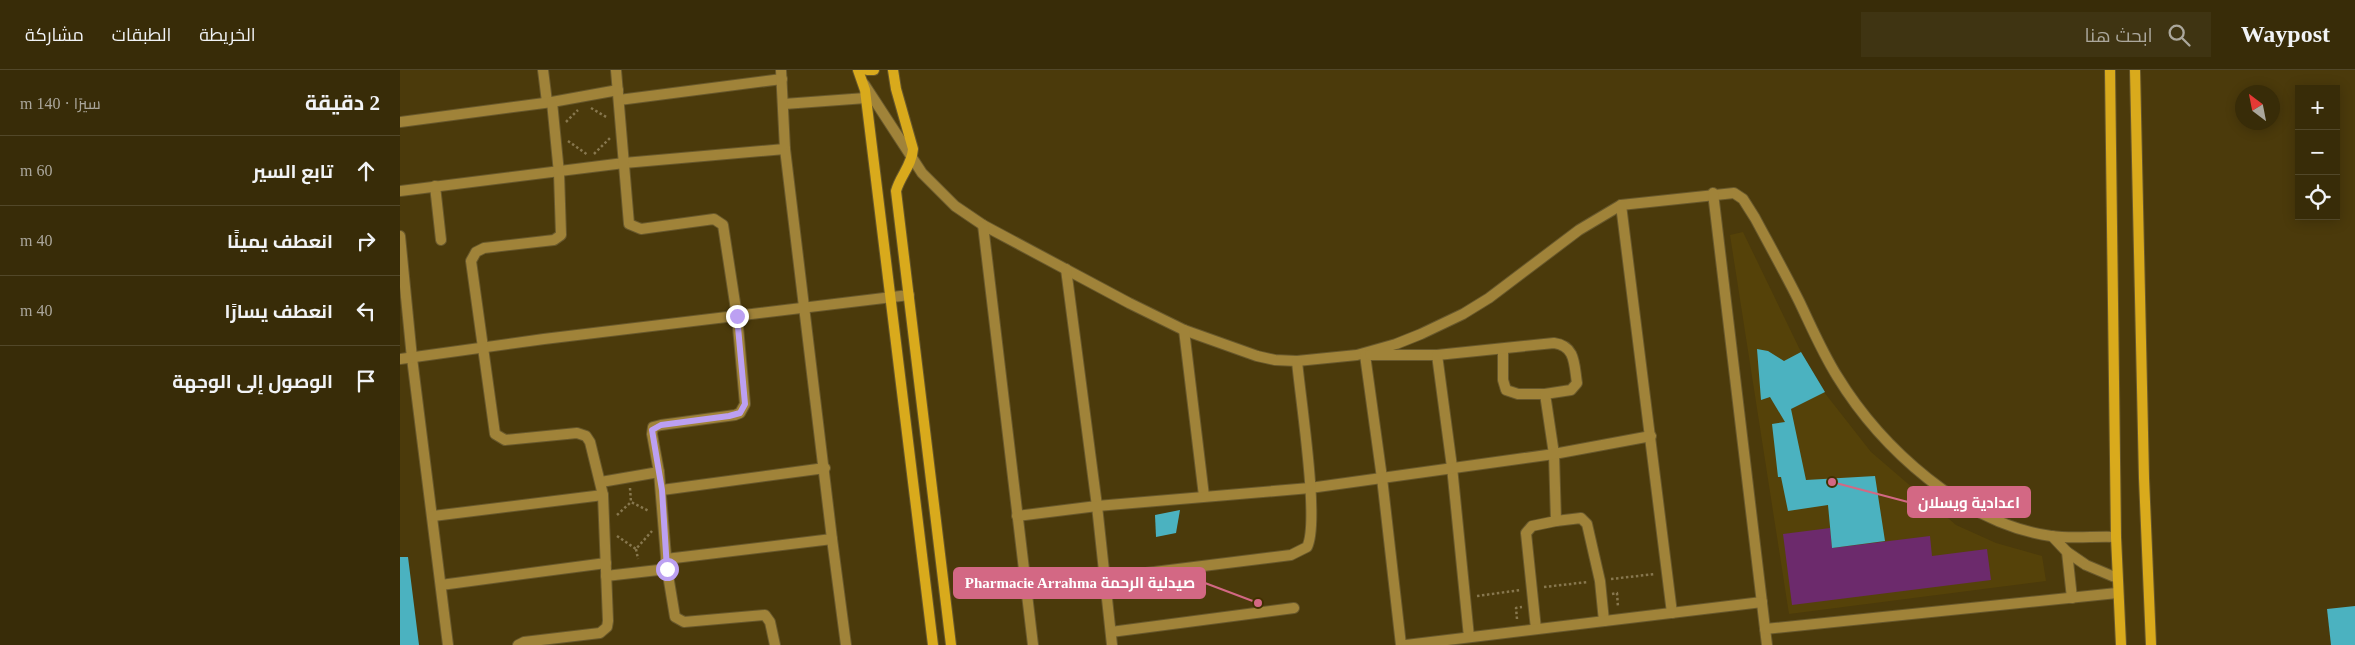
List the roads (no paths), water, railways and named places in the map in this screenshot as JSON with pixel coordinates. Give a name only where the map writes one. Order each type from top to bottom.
[{"type":"street","points":[[518,645],[524,642],[600,633],[604,631],[608,621],[603,495],[590,442],[582,433],[505,440],[497,437],[493,430],[471,262],[473,256],[484,248],[560,238],[562,232],[556,132],[542,70]]},
{"type":"street","points":[[616,70],[629,224],[633,228],[641,229],[714,219],[721,222],[726,231],[737,316],[744,408],[735,416],[661,425],[653,428],[652,434],[662,490],[667,564],[673,613],[679,621],[690,622],[765,615],[770,622],[775,645]]},
{"type":"street","points":[[867,70],[874,70]]},
{"type":"street","points":[[893,70],[896,90],[913,149],[912,159],[898,183],[896,192],[951,645]]},
{"type":"street","points":[[2110,70],[2117,593],[2121,645]]},
{"type":"street","points":[[2135,70],[2144,478],[2151,645]]},
{"type":"street","points":[[400,122],[776,75],[784,104],[786,148],[846,645]]},
{"type":"street","points":[[860,75],[912,159],[922,173],[943,195],[983,225],[1129,303],[1184,330],[1257,356],[1297,361],[1361,355],[1437,355],[1554,343],[1563,344],[1570,350],[1577,384],[1571,390],[1545,394],[1518,394],[1506,390],[1502,380],[1503,349]]},
{"type":"street","points":[[860,75],[866,98],[933,645]]},
{"type":"street","points":[[784,104],[866,98]]},
{"type":"street","points":[[400,190],[624,163],[786,148]]},
{"type":"street","points":[[435,186],[442,240]]},
{"type":"street","points":[[1361,355],[1396,344],[1463,314],[1489,298],[1586,226],[1621,205],[1713,193],[1734,193],[1749,206],[1837,377],[1889,444],[1952,497],[1970,509],[2010,526],[2052,536],[2116,537]]},
{"type":"street","points":[[1713,193],[1767,645]]},
{"type":"street","points":[[1621,205],[1672,613]]},
{"type":"street","points":[[983,225],[1033,645]]},
{"type":"street","points":[[400,236],[412,358],[448,645]]},
{"type":"street","points":[[1066,269],[1098,506],[1112,645]]},
{"type":"street","points":[[400,359],[909,295]]},
{"type":"street","points":[[1184,330],[1204,496]]},
{"type":"street","points":[[1361,355],[1382,478],[1401,645]]},
{"type":"street","points":[[1437,355],[1452,467],[1469,637]]},
{"type":"street","points":[[1106,578],[1291,555],[1307,547],[1311,535],[1310,488],[1297,361]]},
{"type":"street","points":[[1545,394],[1554,454],[1556,521]]},
{"type":"street","points":[[1017,516],[1098,506],[1310,488],[1554,454],[1651,436]]},
{"type":"street","points":[[662,490],[825,468]]},
{"type":"street","points":[[601,482],[659,472]]},
{"type":"street","points":[[433,516],[603,495]]},
{"type":"street","points":[[1536,629],[1526,532],[1532,526],[1581,518],[1585,520],[1590,532],[1600,581],[1604,621]]},
{"type":"street","points":[[2052,536],[2078,561],[2117,578]]},
{"type":"street","points":[[606,576],[667,564],[832,539]]},
{"type":"street","points":[[2067,552],[2072,598]]},
{"type":"street","points":[[441,585],[606,563]]},
{"type":"street","points":[[1765,629],[2117,593]]},
{"type":"street","points":[[1406,645],[1762,602]]},
{"type":"street","points":[[1111,632],[1294,608]]},
{"type":"place","name":"اعدادية ويسلان","points":[[1832,482]]},
{"type":"place","name":"Pharmacie Arrahma صيدلية الرحمة","points":[[1258,603]]}]
